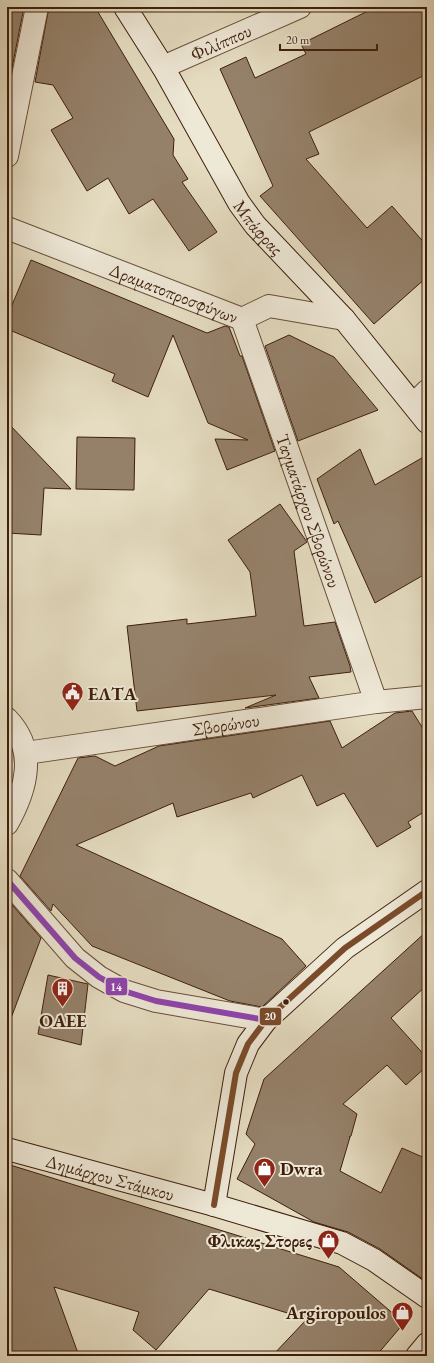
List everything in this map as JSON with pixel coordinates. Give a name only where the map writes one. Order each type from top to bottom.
[{"type":"street","points":[[7,156],[36,7]]},
{"type":"street","name":"Μπάφρας","points":[[125,7],[163,67],[239,203],[255,225],[420,398],[427,422]]},
{"type":"street","name":"Φιλίππου","points":[[163,67],[300,7]]},
{"type":"street","name":"Δραματοπροσφύγων","points":[[7,228],[242,319],[269,306],[344,319]]},
{"type":"street","name":"Ταγματάρχου Σβορώνου","points":[[242,319],[376,702]]},
{"type":"street","name":"Σβορώνου","points":[[26,753],[376,702],[427,697]]},
{"type":"street","points":[[7,719],[21,738],[26,753],[27,770],[21,797],[7,824]]},
{"type":"street","points":[[7,880],[75,958],[99,977],[124,991],[156,1001],[266,1020]]},
{"type":"street","points":[[214,1205],[236,1073],[248,1044],[266,1020],[345,948],[427,891]]},
{"type":"street","name":"Δημάρχου Στάμκου","points":[[7,1149],[214,1205],[342,1243],[374,1260],[427,1297]]},
{"type":"street","points":[[417,1356],[427,1344]]},
{"type":"building","points":[[7,7],[24,7],[10,78],[7,77]]},
{"type":"building","points":[[49,7],[95,7],[174,139],[173,155],[188,179],[182,182],[217,232],[189,251],[153,199],[129,214],[108,178],[87,191],[51,130],[73,118],[53,85],[35,82]]},
{"type":"building","points":[[376,7],[427,7],[427,74],[309,132],[319,154],[306,159],[367,228],[392,206],[427,246],[427,277],[374,324],[260,196],[273,186],[220,69],[246,57],[255,78],[306,54],[301,44]]},
{"type":"building","points":[[31,260],[207,333],[225,326],[229,327],[240,356],[242,356],[275,451],[227,470],[215,439],[248,440],[208,423],[173,335],[148,397],[112,381],[115,374],[7,329],[7,317]]},
{"type":"building","points":[[289,335],[334,357],[378,410],[298,441],[265,346]]},
{"type":"building","points":[[7,422],[71,489],[44,488],[41,535],[7,533]]},
{"type":"building","points":[[77,437],[135,438],[134,490],[76,489]]},
{"type":"building","points":[[360,449],[375,485],[427,455],[427,573],[375,603],[338,521],[334,524],[317,479]]},
{"type":"building","points":[[280,504],[307,542],[294,551],[304,626],[335,622],[351,672],[309,677],[319,698],[245,708],[276,695],[137,711],[127,626],[187,619],[187,624],[256,616],[250,572],[228,540]]},
{"type":"building","points":[[412,711],[427,735],[427,810],[408,822],[411,827],[377,847],[344,793],[317,806],[302,775],[253,798],[251,793],[177,817],[173,803],[76,845],[282,939],[306,966],[262,1007],[230,1001],[92,946],[53,904],[51,911],[20,876],[78,758],[95,756],[115,766],[159,746],[330,721],[342,748],[395,713]]},
{"type":"building","points":[[7,899],[41,938],[10,1021],[7,1021]]},
{"type":"building","points":[[427,931],[427,985],[391,1018],[427,1058],[427,1066],[406,1085],[387,1065],[343,1104],[357,1114],[340,1171],[381,1193],[402,1148],[427,1159],[427,1282],[380,1249],[348,1232],[314,1222],[237,1179],[255,1144],[246,1134],[264,1079]]},
{"type":"building","name":"ΟΑΕΕ","points":[[48,975],[88,984],[81,1045],[38,1034]]},
{"type":"building","points":[[7,1164],[339,1267],[404,1323],[376,1356],[272,1356],[307,1319],[209,1289],[156,1350],[133,1330],[139,1312],[54,1287],[79,1356],[7,1356]]},
{"type":"transit line","name":"14","points":[[7,880],[75,958],[99,977],[124,991],[156,1001],[266,1020]]},
{"type":"transit line","name":"20","points":[[214,1205],[236,1073],[248,1044],[266,1020],[345,948],[427,891]]},
{"type":"place","name":"ΕΛΤΑ","points":[[72,712]]},
{"type":"place","name":"ΟΑΕΕ","points":[[63,1008]]},
{"type":"place","name":"Dwra","points":[[264,1188]]},
{"type":"place","name":"Φλικας Στορες","points":[[328,1260]]},
{"type":"place","name":"Argiropoulos","points":[[402,1332]]}]
